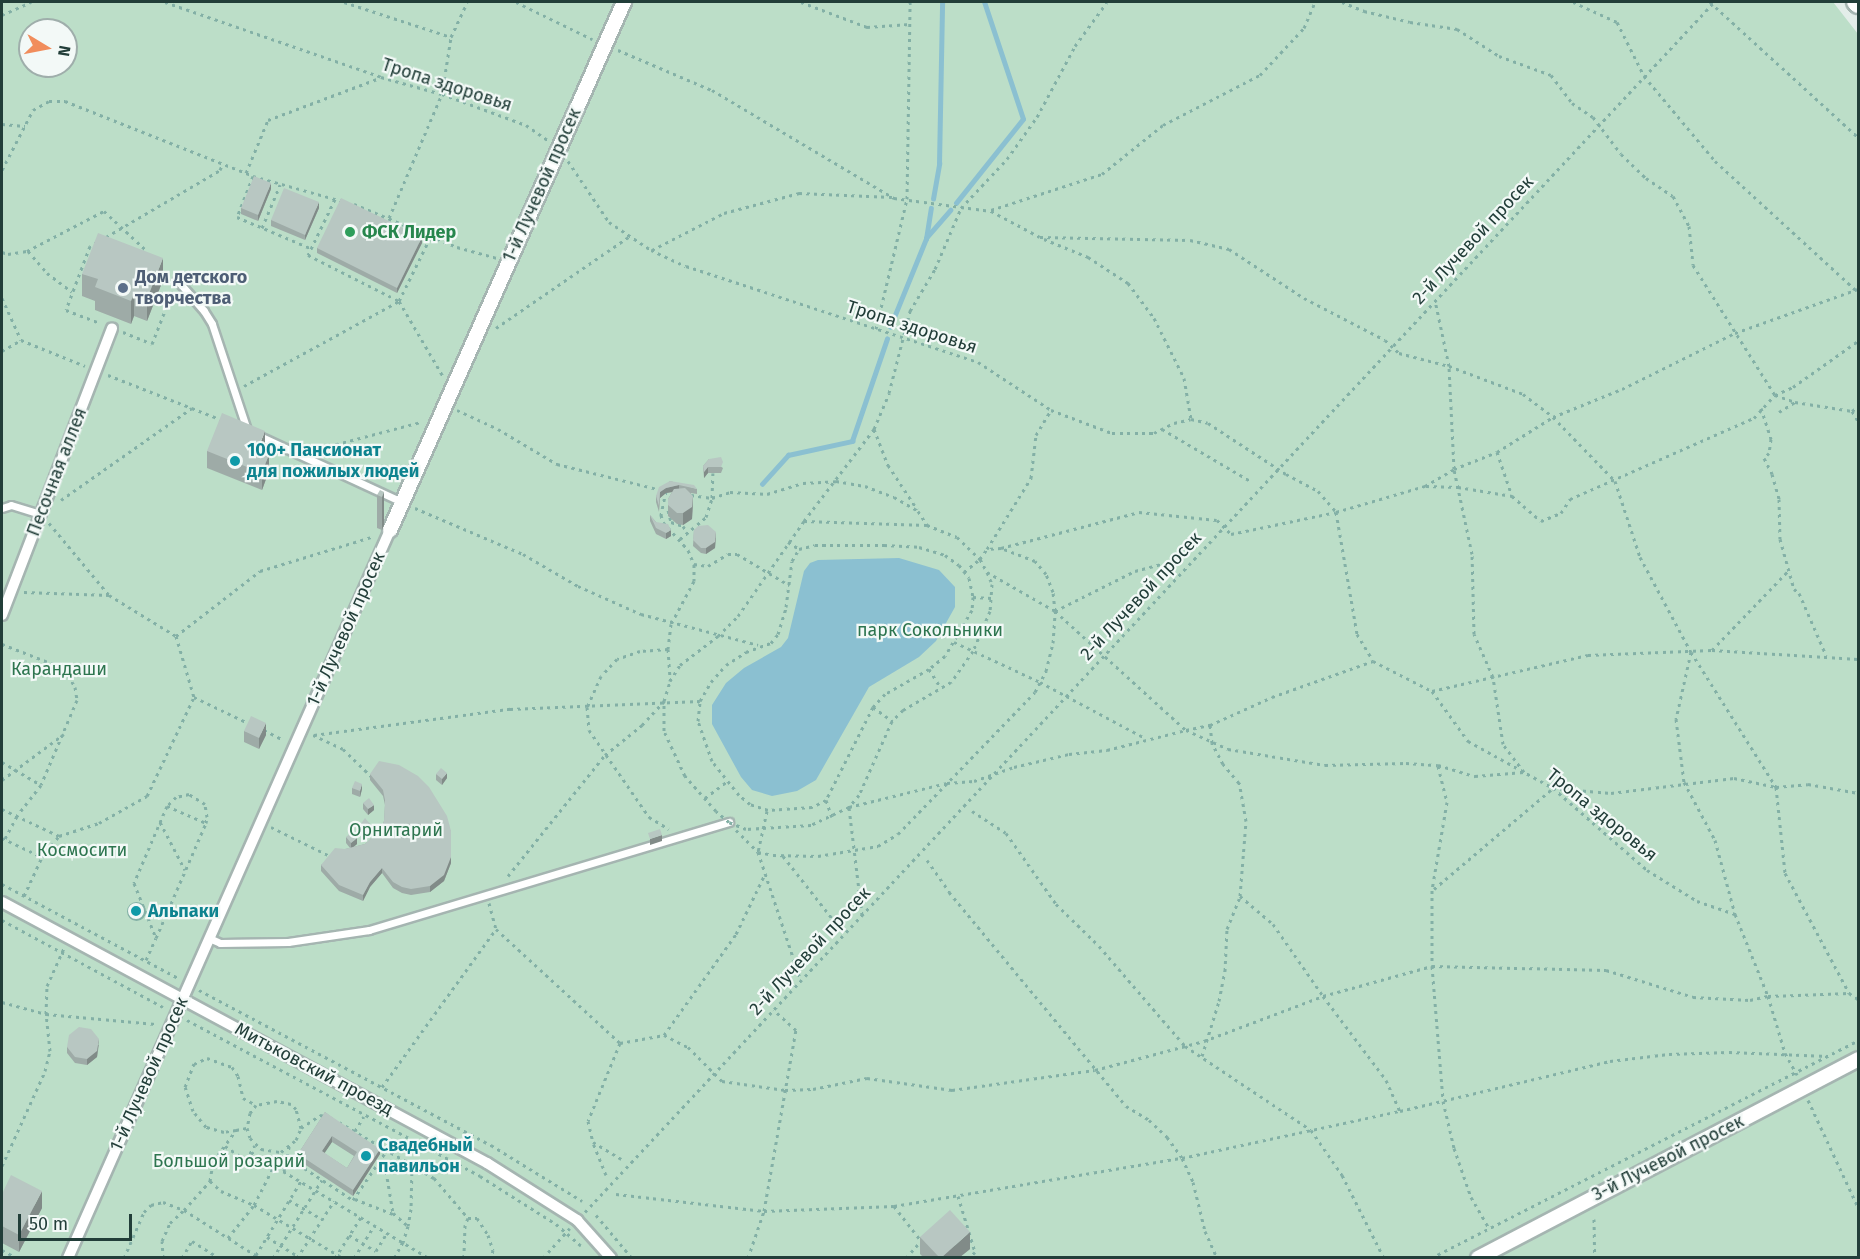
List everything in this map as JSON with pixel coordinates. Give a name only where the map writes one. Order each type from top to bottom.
[{"type":"street","name":"1-й Лучевой просек","points":[[68,1257],[624,2]]},
{"type":"street","name":"Песочная аллея","points":[[2,615],[112,328]]},
{"type":"street","name":"Митьковский проезд","points":[[2,902],[487,1163],[577,1220],[611,1257]]},
{"type":"street","name":"3-й Лучевой просек","points":[[1478,1257],[1858,1059]]},
{"type":"lane","points":[[177,280],[204,311],[212,324],[247,431],[402,502]]},
{"type":"lane","points":[[2,508],[11,505],[41,514]]},
{"type":"lane","points":[[209,938],[220,943],[288,942],[369,930],[691,836],[729,822]]},
{"type":"path","points":[[2,15],[31,2]]},
{"type":"path","name":"Тропа здоровья","points":[[165,2],[381,77],[442,93],[525,124],[559,148],[609,222],[651,250],[699,271],[978,362],[1051,410],[1112,433],[1154,433],[1191,418]]},
{"type":"path","points":[[344,2],[451,37]]},
{"type":"path","points":[[389,218],[442,93],[451,37],[467,2]]},
{"type":"path","points":[[516,2],[605,44],[712,90],[894,198]]},
{"type":"path","points":[[801,2],[867,27],[910,24]]},
{"type":"path","points":[[876,330],[907,200],[910,2]]},
{"type":"path","points":[[801,981],[758,852],[685,776],[664,731],[664,701],[670,681],[680,665],[718,636],[738,616],[788,542],[874,429],[889,393],[910,311],[935,269],[961,208],[1013,151],[1036,117],[1075,46],[1107,2]]},
{"type":"path","points":[[991,211],[1102,174],[1163,125],[1260,75],[1304,28],[1315,2]]},
{"type":"path","points":[[1342,2],[1387,16],[1458,29],[1499,56],[1551,75],[1572,103],[1593,117],[1621,154],[1646,178],[1673,196],[1689,226],[1693,266],[1775,394],[1795,402],[1852,411],[1858,407]]},
{"type":"path","points":[[987,549],[1001,548],[1139,512],[1216,520],[1231,534],[1336,512],[1425,486],[1454,469],[1497,452],[1553,417],[1622,389],[1735,333],[1858,290],[1715,161],[1644,76],[1617,22],[1573,2]]},
{"type":"path","points":[[1712,2],[1858,136]]},
{"type":"path","name":"2-й Лучевой просек","points":[[589,1208],[1712,2]]},
{"type":"path","points":[[246,173],[268,120],[381,77]]},
{"type":"path","points":[[2,170],[33,110],[49,101],[65,101],[222,165],[280,185],[335,199],[431,236],[508,262]]},
{"type":"path","points":[[2,124],[25,126]]},
{"type":"path","points":[[66,310],[90,246],[220,170],[222,165]]},
{"type":"path","points":[[254,176],[237,217],[311,248]]},
{"type":"path","points":[[262,228],[280,185]]},
{"type":"path","points":[[651,250],[724,213],[799,193],[894,198],[991,211],[1040,237],[1088,257],[1128,283],[1154,318],[1184,378],[1191,418],[1208,423],[1278,469],[1318,491],[1336,512],[1357,634],[1373,661],[1272,697],[1210,725],[1145,738],[1107,750],[1069,754],[1014,767],[992,776],[947,783],[849,807],[811,825],[763,830],[746,829],[729,822]]},
{"type":"path","points":[[335,199],[308,255],[399,301],[452,390]]},
{"type":"path","points":[[2,252],[8,254],[27,250],[104,211],[153,258]]},
{"type":"path","points":[[234,391],[399,301],[431,236]]},
{"type":"path","points":[[493,330],[630,236]]},
{"type":"path","points":[[1040,237],[1190,240],[1229,249],[1304,298],[1385,340],[1399,353],[1449,366],[1523,394],[1553,417],[1615,481],[1640,557],[1691,652],[1776,788],[1785,873],[1849,993],[1858,999]]},
{"type":"path","points":[[27,250],[47,273],[72,292]]},
{"type":"path","points":[[152,344],[177,280]]},
{"type":"path","points":[[2,298],[21,340],[247,431]]},
{"type":"path","points":[[1436,300],[1449,366],[1454,469],[1472,554],[1473,634],[1493,677],[1503,744],[1524,772]]},
{"type":"path","points":[[2,351],[21,340]]},
{"type":"path","points":[[1497,452],[1512,496],[1541,521],[1561,513],[1570,499],[1754,418],[1775,394],[1793,387],[1858,341]]},
{"type":"path","points":[[1779,412],[1795,402]]},
{"type":"path","points":[[445,405],[498,429],[557,464],[677,493]]},
{"type":"path","points":[[17,910],[42,857],[59,836],[99,823],[147,796],[194,697],[176,636],[109,596],[41,514],[192,408]]},
{"type":"path","points":[[1761,408],[1771,439],[1769,453],[1764,458],[1772,474],[1779,499],[1780,539],[1794,589],[1799,593],[1826,656]]},
{"type":"path","points":[[964,572],[980,559],[1031,478],[1036,435],[1051,410]]},
{"type":"path","points":[[1852,411],[1858,421]]},
{"type":"path","points":[[298,454],[439,420]]},
{"type":"path","points":[[874,429],[888,465],[927,525]]},
{"type":"path","points":[[1162,429],[1252,483]]},
{"type":"path","points":[[680,539],[706,517],[712,498],[712,473]]},
{"type":"path","points":[[688,494],[712,498],[730,492],[767,494],[803,483],[836,481],[878,490],[918,511]]},
{"type":"path","points":[[1425,486],[1458,487],[1512,496]]},
{"type":"path","points":[[666,491],[661,515],[663,522],[680,539],[692,556],[694,564],[694,581],[671,624],[668,650],[670,681]]},
{"type":"path","points":[[402,502],[523,554],[578,586],[641,614],[759,646]]},
{"type":"path","points":[[668,510],[671,522],[683,526],[687,532]]},
{"type":"path","points":[[804,521],[927,525],[957,537],[980,559],[987,572],[992,598],[990,611],[973,651],[951,682],[903,710],[892,721],[859,795],[849,807]]},
{"type":"path","points":[[176,636],[260,572],[371,537]]},
{"type":"path","points":[[788,542],[799,549]]},
{"type":"path","points":[[815,545],[920,547],[945,555],[964,572],[969,578],[973,597],[972,610],[945,656],[929,669],[885,694],[873,707],[826,800],[812,807],[768,810],[750,804],[726,782],[702,740],[698,721],[700,701],[711,682],[726,665],[759,646],[771,643],[778,634],[786,607],[792,561],[799,549],[815,545]]},
{"type":"path","points":[[758,852],[783,856],[818,856],[878,846],[898,834],[1035,692],[1053,643],[1055,611],[1053,592],[1046,574],[1035,561],[1001,548]]},
{"type":"path","points":[[694,564],[708,566],[728,554],[737,554],[789,585]]},
{"type":"path","points":[[1055,611],[1135,571],[1180,559]]},
{"type":"path","points":[[1712,650],[1790,570]]},
{"type":"path","points":[[987,572],[1055,611],[1186,730],[1228,749],[1325,765],[1406,763],[1438,765],[1475,776],[1524,772]]},
{"type":"path","points":[[11,591],[109,596]]},
{"type":"path","points":[[973,597],[992,598]]},
{"type":"path","points":[[954,641],[1040,682],[1145,738]]},
{"type":"path","points":[[2,644],[56,665],[68,675],[75,687],[77,700],[65,733],[41,785],[3,839],[42,857]]},
{"type":"path","points":[[668,650],[640,651],[617,659],[602,675],[587,707],[589,730],[649,817],[666,828],[691,836]]},
{"type":"path","points":[[1432,691],[1588,655],[1712,650],[1858,659]]},
{"type":"path","points":[[1691,652],[1676,719],[1684,782],[1715,840],[1735,914],[1768,996],[1785,1053],[1804,1088],[1858,1207]]},
{"type":"path","name":"Тропа здоровья","points":[[1373,661],[1432,691],[1467,741],[1553,788],[1647,870],[1697,902],[1735,914]]},
{"type":"path","points":[[929,669],[941,688]]},
{"type":"path","points":[[194,697],[252,725]]},
{"type":"path","points":[[620,1042],[496,929],[487,896],[509,876],[605,755],[642,725],[664,701]]},
{"type":"path","points":[[313,735],[510,710],[700,701]]},
{"type":"path","points":[[873,707],[892,721]]},
{"type":"path","points":[[1202,1056],[1204,1041],[1219,1001],[1225,971],[1227,929],[1240,896],[1246,821],[1239,783],[1223,764],[1212,743],[1210,725]]},
{"type":"path","points":[[262,729],[282,739]]},
{"type":"path","points":[[302,729],[343,749],[372,777]]},
{"type":"path","points":[[2,780],[65,733]]},
{"type":"path","points":[[2,762],[41,785]]},
{"type":"path","points":[[1438,765],[1447,802],[1432,890],[1432,966],[1443,1101],[1454,1148],[1471,1197],[1488,1227]]},
{"type":"path","points":[[1432,890],[1553,788],[1611,793],[1684,782],[1734,778],[1776,788],[1808,784],[1858,793]]},
{"type":"path","points":[[705,798],[726,782]]},
{"type":"path","points":[[146,961],[156,938],[185,870],[206,823],[205,804],[195,796],[176,797],[167,807],[134,883],[156,938]]},
{"type":"path","points":[[826,800],[832,817]]},
{"type":"path","points":[[167,807],[206,823]]},
{"type":"path","points":[[849,807],[855,840],[862,915]]},
{"type":"path","points":[[2,809],[59,836]]},
{"type":"path","points":[[758,852],[768,810]]},
{"type":"path","points":[[972,811],[1006,833],[1056,904],[1099,946],[1185,1046],[1311,1130],[1342,1175],[1384,1257]]},
{"type":"path","points":[[160,822],[185,870]]},
{"type":"path","points":[[261,822],[338,858]]},
{"type":"path","points":[[783,856],[838,926]]},
{"type":"path","points":[[927,860],[948,892],[1126,1106],[1149,1120],[1167,1137],[1182,1158],[1193,1182],[1205,1231],[1216,1257]]},
{"type":"path","points":[[664,1035],[736,934],[765,874]]},
{"type":"path","points":[[2,884],[491,1145],[582,1201]]},
{"type":"path","points":[[1240,896],[1273,924],[1386,1080],[1400,1111]]},
{"type":"path","points":[[133,903],[141,904],[144,908],[139,919],[128,914],[129,906],[133,903]]},
{"type":"path","points":[[2,920],[163,1007]]},
{"type":"path","points":[[382,1088],[496,929]]},
{"type":"path","points":[[2,1166],[45,1071],[51,1051],[46,1014],[47,986],[69,938]]},
{"type":"path","points":[[620,1042],[664,1035],[688,1047],[722,1081],[785,1090],[813,1089],[867,1078],[952,1090],[1095,1070],[1204,1041],[1323,996],[1432,966],[1606,970],[1694,997],[1750,1000],[1768,996],[1849,993]]},
{"type":"path","points":[[2,1002],[46,1014],[156,1024]]},
{"type":"path","points":[[748,1257],[764,1211],[796,1030],[774,1010]]},
{"type":"path","points":[[186,1019],[480,1176],[574,1239]]},
{"type":"path","points":[[1431,1257],[1858,1040]]},
{"type":"path","points":[[606,1175],[593,1142],[588,1121],[620,1042]]},
{"type":"path","points":[[616,1194],[764,1211],[894,1206],[1182,1158],[1400,1111],[1610,1061],[1681,1053],[1785,1053],[1828,1056]]},
{"type":"path","points":[[247,1128],[224,1132],[201,1124],[193,1111],[185,1088],[194,1064],[207,1058],[232,1066],[238,1076],[243,1098],[256,1105],[277,1101],[291,1104],[299,1115],[301,1128]]},
{"type":"path","points":[[256,1105],[250,1113],[247,1128],[255,1145],[270,1152],[281,1152],[289,1147]]},
{"type":"path","points":[[284,1171],[289,1147],[301,1128],[320,1114],[333,1118],[434,1178],[468,1218],[477,1218],[488,1235],[493,1250],[491,1257]]},
{"type":"path","points":[[355,1131],[362,1119]]},
{"type":"path","points":[[163,1257],[162,1241],[170,1223],[210,1182],[212,1168],[236,1130]]},
{"type":"path","points":[[593,1142],[621,1159]]},
{"type":"path","points":[[225,1146],[246,1160],[255,1145]]},
{"type":"path","points":[[354,1199],[387,1150]]},
{"type":"path","points":[[251,1152],[429,1257]]},
{"type":"path","points":[[379,1161],[386,1171],[395,1215]]},
{"type":"path","points":[[298,1164],[354,1199],[395,1215],[408,1226]]},
{"type":"path","points":[[394,1257],[403,1242],[408,1226],[411,1209],[412,1165]]},
{"type":"path","points":[[228,1238],[254,1205],[275,1166]]},
{"type":"path","points":[[273,1257],[322,1180]]},
{"type":"path","points":[[256,1255],[301,1181]]},
{"type":"path","points":[[210,1182],[221,1191],[254,1205],[292,1227],[336,1256],[343,1257]]},
{"type":"path","points":[[958,1195],[975,1252],[969,1257]]},
{"type":"path","points":[[289,1200],[322,1220]]},
{"type":"path","points":[[267,1236],[298,1257],[334,1201]]},
{"type":"path","points":[[124,1257],[144,1212],[151,1205],[163,1202],[184,1210],[260,1257]]},
{"type":"path","points":[[894,1206],[927,1248]]},
{"type":"path","points":[[596,1215],[632,1257]]},
{"type":"path","points":[[336,1256],[361,1217]]},
{"type":"path","points":[[464,1257],[465,1225],[468,1218]]},
{"type":"path","points":[[1594,1219],[1595,1257]]},
{"type":"path","points":[[543,1257],[577,1220]]},
{"type":"path","points":[[354,1257],[375,1225]]},
{"type":"path","points":[[349,1235],[376,1251],[387,1233]]},
{"type":"path","points":[[182,1257],[192,1240],[219,1257]]},
{"type":"path","points":[[906,1257],[921,1241]]},
{"type":"path","points":[[2,1250],[17,1257]]},
{"type":"green space","name":"парк Сокольники","points":[[2,2],[1833,2],[1858,34],[1858,1257],[2,1258]]},
{"type":"water","points":[[899,558],[939,570],[955,587],[955,607],[936,641],[919,657],[869,687],[816,780],[797,791],[772,796],[752,790],[741,777],[712,724],[712,705],[726,683],[744,668],[781,647],[788,638],[804,571],[810,563],[818,560]]},
{"type":"building","points":[[254,176],[271,183],[258,215],[241,208]]},
{"type":"building","points":[[284,188],[319,202],[305,235],[271,220]]},
{"type":"building","points":[[341,198],[422,237],[397,288],[317,248]]},
{"type":"building","points":[[98,233],[163,258],[147,299],[134,293],[131,301],[95,287],[98,279],[82,274]]},
{"type":"building","points":[[222,413],[265,431],[258,449],[269,454],[262,473],[207,451]]},
{"type":"building","points":[[721,457],[723,462],[721,467],[708,467],[704,472],[703,466],[709,459]]},
{"type":"building","points":[[670,481],[694,485],[697,489],[679,485],[666,488],[660,492],[659,506],[656,496],[659,487]]},
{"type":"building","points":[[685,488],[693,496],[692,507],[683,513],[677,513],[668,505],[668,499],[674,489]]},
{"type":"building","points":[[380,490],[384,492],[382,497],[377,495]]},
{"type":"building","points":[[650,515],[656,522],[668,524],[671,530],[666,533],[656,528]]},
{"type":"building","points":[[708,525],[716,532],[715,542],[706,548],[701,548],[693,540],[694,530],[698,526]]},
{"type":"building","points":[[251,716],[266,723],[259,738],[244,731]]},
{"type":"building","points":[[379,761],[399,765],[418,776],[429,787],[447,816],[451,831],[451,857],[444,875],[430,886],[411,889],[402,887],[393,882],[382,868],[363,895],[339,885],[321,865],[335,848],[345,849],[365,844],[380,830],[384,821],[385,800],[383,790],[370,774]]},
{"type":"building","points":[[441,768],[447,773],[442,779],[436,774]]},
{"type":"building","points":[[355,781],[362,784],[360,791],[352,788]]},
{"type":"building","points":[[369,798],[374,805],[368,809],[363,803]]},
{"type":"building","points":[[365,818],[371,825],[365,829],[360,825]]},
{"type":"building","points":[[660,829],[662,835],[650,839],[648,833]]},
{"type":"building","points":[[352,832],[357,838],[351,843],[346,837]]},
{"type":"building","points":[[79,1027],[91,1029],[99,1039],[97,1051],[87,1059],[75,1057],[67,1047],[69,1035]]},
{"type":"building","name":"Свадебный павильон","points":[[325,1112],[380,1149],[353,1190],[298,1154]],"holes":[[[332,1136],[357,1152],[347,1168],[322,1151]]]},
{"type":"building","points":[[11,1175],[42,1191],[19,1235],[2,1226],[2,1194]]},
{"type":"building","points":[[950,1210],[970,1232],[942,1257],[939,1257],[920,1237]]},
{"type":"waterway","points":[[933,199],[939,164],[942,2]]},
{"type":"waterway","points":[[956,203],[1023,119],[984,2]]},
{"type":"waterway","points":[[890,327],[926,239],[931,208]]},
{"type":"waterway","points":[[926,238],[950,210]]},
{"type":"waterway","points":[[762,484],[788,455],[852,441],[887,339]]},
{"type":"place","name":"ФСК Лидер","points":[[350,232]]},
{"type":"place","name":"Дом детского творчества","points":[[123,288]]},
{"type":"place","name":"100+ Пансионат для пожилых людей","points":[[235,461]]},
{"type":"place","name":"Альпаки","points":[[136,911]]},
{"type":"place","name":"Свадебный павильон","points":[[366,1156]]},
{"type":"park label","name":"Карандаши","points":[[59,669]]},
{"type":"park label","name":"Орнитарий","points":[[396,830]]},
{"type":"park label","name":"Космосити","points":[[82,850]]},
{"type":"park label","name":"Большой розарий","points":[[229,1161]]}]
